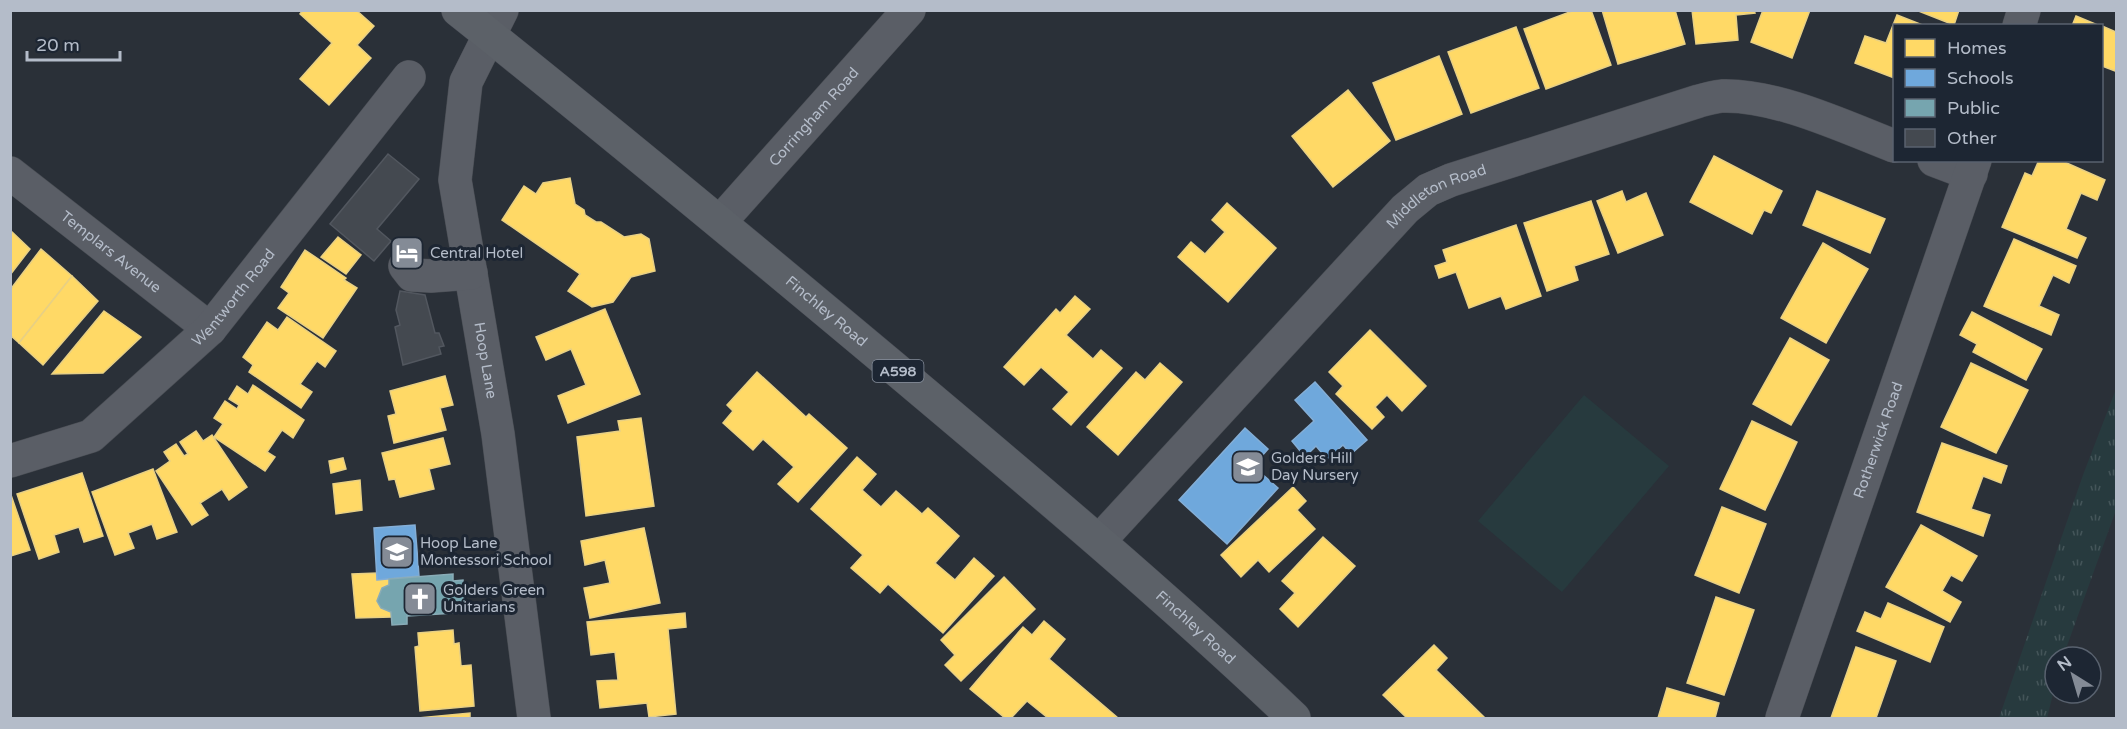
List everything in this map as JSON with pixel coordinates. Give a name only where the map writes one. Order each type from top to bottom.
[{"type":"main road","name":"Finchley Road","points":[[458,10],[496,23],[720,222],[1100,540],[1294,718]]},
{"type":"street","name":"Corringham Road","points":[[720,222],[909,10]]},
{"type":"street","name":"Hoop Lane","points":[[496,23],[466,82],[455,180],[498,434],[534,718]]},
{"type":"street","name":"Wentworth Road","points":[[10,461],[91,436],[210,329],[409,76]]},
{"type":"street","name":"Middleton Road","points":[[1100,540],[1405,209],[1428,190],[1451,180],[1699,101],[1722,96],[1760,100],[1794,108],[1893,146]]},
{"type":"street","points":[[1945,162],[1973,167]]},
{"type":"street","name":"Rotherwick Road","points":[[1782,718],[1973,167]]},
{"type":"street","name":"Templars Avenue","points":[[10,173],[210,329]]},
{"type":"street","points":[[405,266],[412,275],[471,273]]},
{"type":"green space","points":[[2116,389],[2116,510],[2067,645],[2043,645],[2043,705],[2050,705],[2047,718],[1999,718],[2083,475]]},
{"type":"green space","points":[[1584,395],[1669,466],[1562,592],[1478,521]]},
{"type":"building: Homes","points":[[303,10],[356,10],[374,26],[357,45],[371,58],[329,105],[300,79],[332,43],[300,14]]},
{"type":"building: Homes","points":[[1575,10],[1591,10],[1611,65],[1546,89],[1524,29]]},
{"type":"building: Homes","points":[[1602,10],[1675,10],[1685,44],[1618,64]]},
{"type":"building: Homes","points":[[1692,10],[1754,10],[1755,13],[1736,15],[1738,40],[1696,44]]},
{"type":"building: Homes","points":[[1763,10],[1810,10],[1792,58],[1751,42]]},
{"type":"building: Homes","points":[[1916,10],[1959,10],[1954,24]]},
{"type":"building: Homes","points":[[1897,15],[1920,24],[1893,24]]},
{"type":"building: Homes","points":[[2076,16],[2095,24],[2073,24]]},
{"type":"building: Homes","points":[[1893,25],[1893,78],[1855,63],[1865,36],[1886,43]]},
{"type":"building: Homes","points":[[2103,26],[2116,32],[2115,71],[2103,66]]},
{"type":"building: Homes","points":[[1516,27],[1539,88],[1471,113],[1448,52]]},
{"type":"building: Homes","points":[[1439,56],[1462,114],[1396,140],[1373,83]]},
{"type":"building: Homes","points":[[1348,90],[1390,141],[1333,187],[1292,136]]},
{"type":"building: Homes","points":[[1714,156],[1782,191],[1771,213],[1764,210],[1752,234],[1690,202]]},
{"type":"building: Homes","points":[[2038,162],[2064,162],[2105,180],[2097,200],[2081,193],[2066,229],[2086,238],[2077,258],[2002,227],[2025,173],[2032,176]]},
{"type":"building: Homes","points":[[570,178],[575,204],[584,210],[585,215],[624,237],[641,234],[649,239],[655,271],[631,277],[613,302],[592,307],[568,291],[580,274],[502,220],[524,186],[536,194],[543,183]]},
{"type":"building: Homes","points":[[1622,191],[1626,202],[1646,193],[1663,235],[1618,253],[1597,201]]},
{"type":"building: Homes","points":[[1817,191],[1885,219],[1870,253],[1803,225]]},
{"type":"building: Homes","points":[[1591,201],[1609,254],[1574,266],[1578,280],[1547,291],[1524,223]]},
{"type":"building: Homes","points":[[1227,203],[1276,248],[1228,302],[1178,257],[1191,242],[1205,254],[1225,232],[1212,220]]},
{"type":"building: Homes","points":[[1516,225],[1541,296],[1506,309],[1501,296],[1469,308],[1456,272],[1439,278],[1435,266],[1447,262],[1443,250]]},
{"type":"building: Homes","points":[[10,230],[30,249],[10,275]]},
{"type":"building: Homes","points":[[338,237],[361,255],[346,274],[321,257]]},
{"type":"building: Homes","points":[[2014,239],[2076,266],[2069,283],[2053,275],[2039,306],[2059,315],[2051,335],[1984,306]]},
{"type":"building: Homes","points":[[1823,243],[1868,269],[1826,343],[1781,318]]},
{"type":"building: Homes","points":[[41,249],[72,276],[19,343],[10,335],[10,290]]},
{"type":"building: Homes","points":[[305,250],[357,288],[323,338],[278,308],[289,293],[281,287]]},
{"type":"building: Homes","points":[[72,276],[98,301],[43,365],[19,343]]},
{"type":"building: Homes","points":[[1075,296],[1090,309],[1066,335],[1093,359],[1101,350],[1122,368],[1071,425],[1053,409],[1069,392],[1041,367],[1024,385],[1004,367],[1056,309],[1060,313]]},
{"type":"building: Homes","points":[[605,309],[640,394],[568,423],[558,396],[586,385],[571,349],[546,360],[536,337]]},
{"type":"building: Homes","points":[[104,311],[141,337],[103,373],[52,374]]},
{"type":"building: Homes","points":[[1972,312],[2042,349],[2026,380],[1973,352],[1977,344],[1960,335]]},
{"type":"building: Homes","points":[[287,317],[336,351],[325,367],[317,361],[300,384],[312,392],[301,408],[249,372],[253,365],[243,357],[267,322],[278,330]]},
{"type":"building: Homes","points":[[1370,330],[1426,386],[1402,411],[1387,395],[1375,407],[1384,417],[1372,429],[1336,394],[1343,386],[1329,372]]},
{"type":"building: Homes","points":[[1790,338],[1829,360],[1791,425],[1753,404]]},
{"type":"building: Homes","points":[[1160,363],[1182,382],[1118,455],[1087,427],[1136,372],[1145,380]]},
{"type":"building: Homes","points":[[1971,363],[2028,390],[1996,453],[1941,427]]},
{"type":"building: Homes","points":[[757,372],[806,417],[809,414],[847,448],[798,502],[778,484],[794,467],[763,439],[753,450],[723,423],[733,411],[727,405]]},
{"type":"building: Homes","points":[[445,376],[453,405],[440,408],[446,430],[394,443],[388,416],[396,414],[390,391]]},
{"type":"building: Homes","points":[[253,385],[304,420],[293,438],[282,430],[267,452],[275,457],[265,471],[214,437],[223,424],[214,418],[225,401],[237,409],[239,405],[229,399],[237,386],[248,394]]},
{"type":"building: Homes","points":[[641,418],[654,506],[586,516],[577,437],[620,431],[618,421]]},
{"type":"building: Homes","points":[[1752,421],[1797,442],[1765,510],[1720,489]]},
{"type":"building: Homes","points":[[196,431],[203,441],[212,435],[247,487],[229,500],[222,489],[200,503],[208,515],[192,525],[156,471],[170,461],[164,452],[176,444],[184,456],[188,454],[180,442]]},
{"type":"building: Homes","points":[[443,438],[450,464],[429,469],[434,489],[400,497],[395,479],[389,480],[382,453]]},
{"type":"building: Homes","points":[[1942,443],[2007,466],[2001,483],[1983,476],[1971,509],[1990,515],[1983,536],[1917,512]]},
{"type":"building: Homes","points":[[857,457],[876,474],[862,490],[881,507],[896,491],[922,514],[928,508],[959,536],[935,563],[955,580],[974,558],[994,576],[943,633],[888,584],[880,593],[851,568],[863,555],[811,509]]},
{"type":"building: Homes","points":[[343,458],[346,469],[331,473],[329,461]]},
{"type":"building: Homes","points":[[153,469],[177,532],[157,539],[152,524],[128,533],[134,548],[115,555],[92,492]]},
{"type":"building: Homes","points":[[82,473],[103,536],[84,542],[79,527],[54,535],[59,552],[39,559],[17,494]]},
{"type":"building: Homes","points":[[360,480],[362,510],[336,514],[333,484]]},
{"type":"building: Homes","points":[[1293,487],[1306,501],[1297,510],[1315,529],[1269,572],[1258,560],[1241,577],[1221,555]]},
{"type":"building: Homes","points":[[10,492],[30,550],[11,556],[10,555]]},
{"type":"building: Homes","points":[[1722,507],[1766,524],[1739,593],[1695,575]]},
{"type":"building: Homes","points":[[1921,525],[1977,556],[1962,581],[1951,575],[1942,591],[1961,602],[1950,622],[1886,587]]},
{"type":"building: Homes","points":[[644,528],[660,603],[590,618],[584,588],[610,583],[605,560],[585,565],[581,541]]},
{"type":"building: Homes","points":[[1323,537],[1355,566],[1298,627],[1280,609],[1295,593],[1282,581]]},
{"type":"building: Homes","points":[[377,573],[377,580],[389,579],[389,585],[382,588],[377,601],[381,608],[391,612],[391,617],[356,618],[352,574]]},
{"type":"building: Homes","points":[[1004,577],[1035,609],[961,681],[945,665],[955,655],[941,640]]},
{"type":"building: Homes","points":[[1716,597],[1754,610],[1724,695],[1687,683]]},
{"type":"building: Homes","points":[[1888,603],[1944,627],[1930,662],[1857,631],[1865,612],[1881,619]]},
{"type":"building: Homes","points":[[685,613],[686,627],[668,629],[676,714],[649,717],[647,703],[600,708],[597,681],[618,680],[615,652],[591,655],[587,622]]},
{"type":"building: Homes","points":[[1044,621],[1065,639],[1049,659],[1118,718],[1048,718],[1027,701],[1011,718],[1005,718],[970,689],[1023,627],[1032,635]]},
{"type":"building: Homes","points":[[453,630],[454,644],[459,643],[461,666],[471,665],[474,706],[420,711],[415,647],[419,646],[418,633]]},
{"type":"building: Homes","points":[[1434,645],[1447,658],[1436,670],[1485,718],[1407,718],[1383,695]]},
{"type":"building: Homes","points":[[1856,647],[1896,661],[1876,718],[1831,718]]},
{"type":"building: Homes","points":[[1667,688],[1719,703],[1715,718],[1658,718]]},
{"type":"building: Homes","points":[[470,713],[470,718],[418,718]]},
{"type":"building: Schools","points":[[1315,382],[1367,440],[1351,454],[1343,445],[1327,459],[1316,446],[1305,457],[1292,441],[1314,421],[1295,400]]},
{"type":"building: Schools","points":[[1245,428],[1268,449],[1253,466],[1278,488],[1227,544],[1179,500]]},
{"type":"building: Schools","points":[[415,525],[419,576],[377,580],[374,528]]},
{"type":"building: Public","name":"Golders Green Unitarians","points":[[453,574],[453,581],[463,580],[464,606],[454,606],[455,613],[407,616],[407,624],[392,625],[391,612],[381,608],[377,601],[382,588],[389,585],[389,579]]},
{"type":"building: Other","points":[[388,154],[419,179],[377,229],[391,241],[374,261],[330,224]]},
{"type":"building: Other","points":[[400,291],[425,295],[435,333],[439,333],[444,346],[439,347],[441,354],[403,365],[395,327],[400,325],[396,310]]},
{"type":"place","name":"Central Hotel","points":[[407,253]]},
{"type":"place","name":"Golders Hill Day Nursery","points":[[1248,467]]},
{"type":"place","name":"Hoop Lane Montessori School","points":[[397,552]]},
{"type":"place","name":"Golders Green Unitarians","points":[[420,599]]}]
